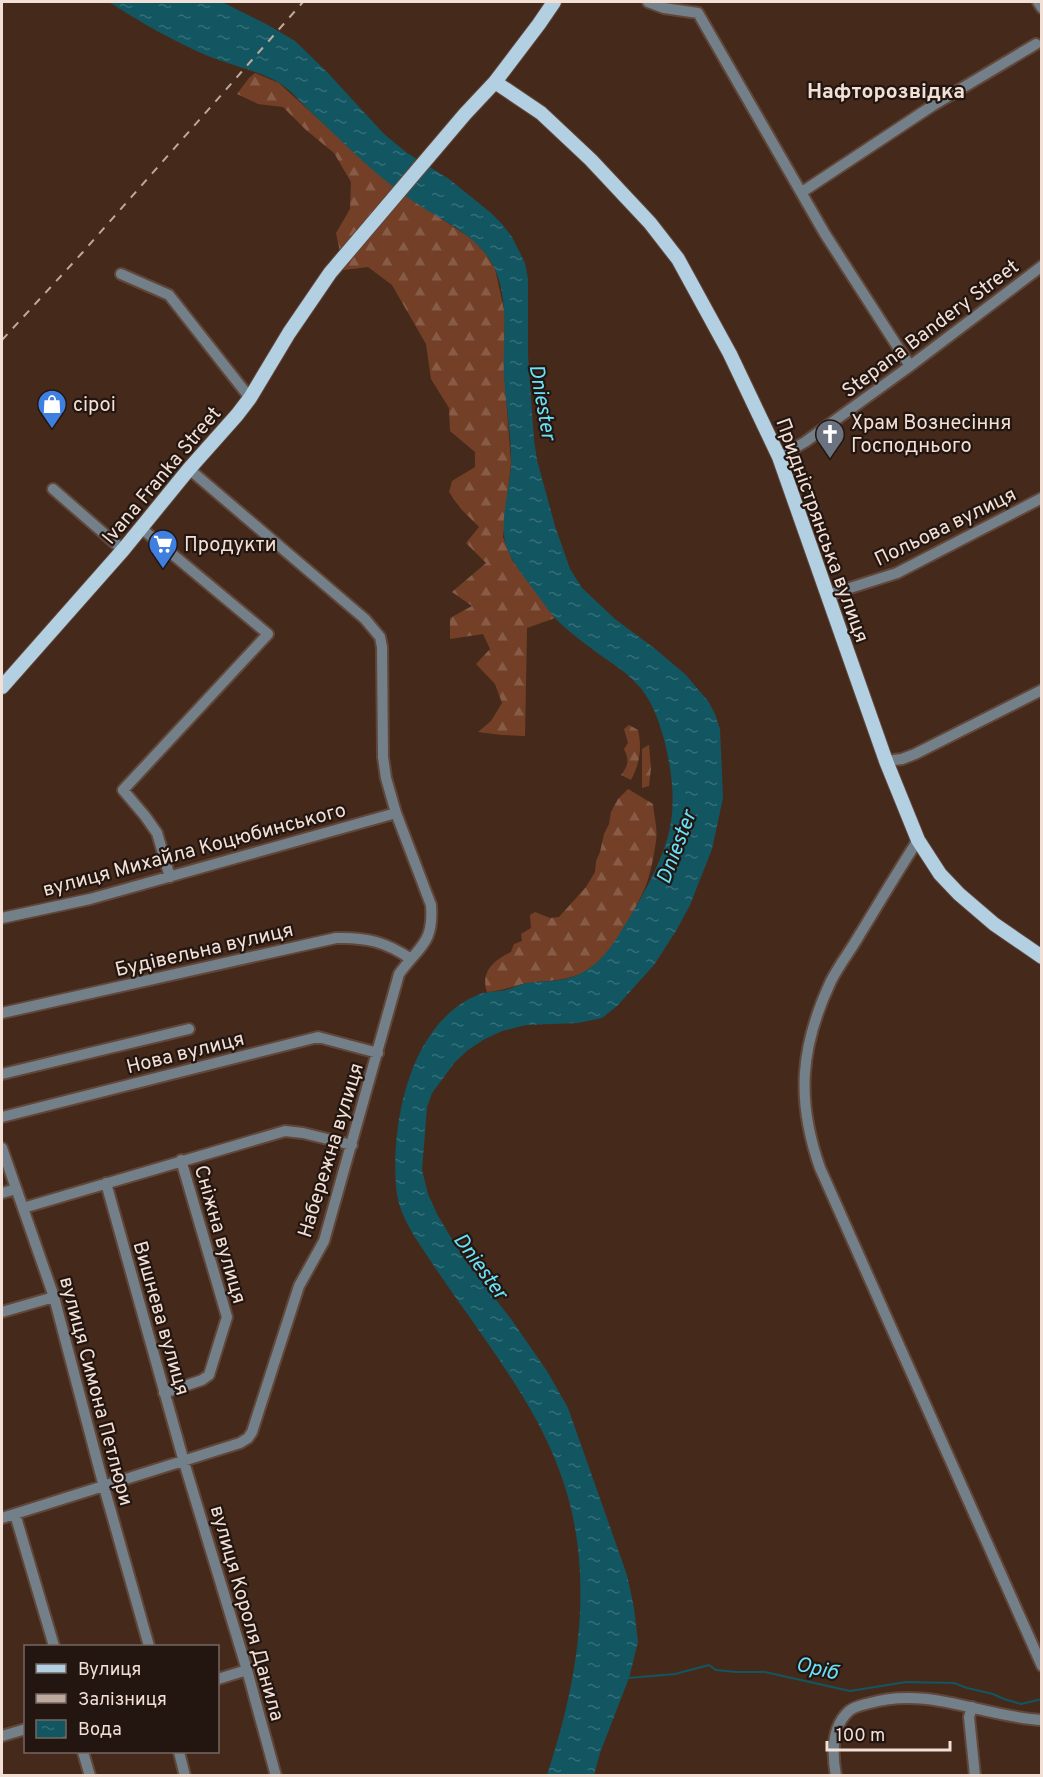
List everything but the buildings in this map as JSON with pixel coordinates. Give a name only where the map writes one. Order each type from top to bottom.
[{"type":"main road","name":"Ivana Franka Street","points":[[2,687],[237,416],[330,273],[495,82],[554,2]]},
{"type":"main road","name":"Придністрянська вулиця","points":[[495,82],[541,113],[591,160],[650,223],[678,259],[730,354],[779,457],[886,761],[918,840],[940,874],[959,894],[994,924],[1041,957]]},
{"type":"street","points":[[648,2],[698,12],[825,234],[910,366]]},
{"type":"street","points":[[1038,2],[1041,8]]},
{"type":"street","points":[[802,192],[932,106],[1035,44]]},
{"type":"street","name":"Stepana Bandery Street","points":[[779,457],[805,442],[910,366],[1041,266]]},
{"type":"street","points":[[121,274],[169,295],[250,398]]},
{"type":"street","points":[[189,469],[365,619],[380,637],[383,682],[383,757],[386,778],[396,813]]},
{"type":"street","points":[[53,489],[123,549]]},
{"type":"street","name":"Польова вулиця","points":[[828,595],[897,573],[1041,498]]},
{"type":"street","points":[[141,528],[268,634],[123,790],[146,816],[157,833],[170,877]]},
{"type":"street","points":[[886,761],[902,759],[915,754],[1041,690]]},
{"type":"street","name":"вулиця Михайла Коцюбинського","points":[[2,918],[90,899],[396,813]]},
{"type":"street","name":"Набережна вулиця","points":[[2,1518],[240,1443],[252,1432],[299,1286],[324,1241],[399,974],[424,945],[429,934],[432,920],[430,905],[396,813]]},
{"type":"street","points":[[918,840],[832,980],[815,1019],[805,1066],[806,1116],[811,1142],[820,1168],[1041,1666]]},
{"type":"street","name":"Будівельна вулиця","points":[[2,1013],[336,938],[382,943],[411,959]]},
{"type":"street","points":[[2,1074],[189,1029]]},
{"type":"street","name":"Нова вулиця","points":[[2,1117],[318,1037],[378,1053]]},
{"type":"street","points":[[23,1208],[285,1131],[352,1145]]},
{"type":"street","name":"вулиця Симона Петлюри","points":[[2,1148],[54,1297],[104,1487],[149,1645]]},
{"type":"street","name":"Сніжна вулиця","points":[[164,1393],[202,1380],[209,1375],[227,1317],[181,1160]]},
{"type":"street","name":"Вишнева вулиця","points":[[106,1183],[184,1462]]},
{"type":"street","points":[[2,1193],[16,1189]]},
{"type":"street","points":[[2,1312],[54,1297]]},
{"type":"street","name":"вулиця Короля Данила","points":[[184,1462],[247,1670],[276,1776]]},
{"type":"street","points":[[15,1514],[53,1645]]},
{"type":"street","points":[[219,1678],[247,1670]]},
{"type":"street","points":[[836,1776],[834,1763],[838,1724],[850,1710],[878,1701],[903,1698],[944,1701],[1023,1719],[1041,1720]]},
{"type":"street","points":[[972,1707],[969,1717],[975,1776]]},
{"type":"street","points":[[2,1736],[24,1730]]},
{"type":"street","points":[[83,1753],[90,1776]]},
{"type":"street","points":[[179,1753],[185,1776]]},
{"type":"green space","points":[[255,73],[279,83],[375,171],[405,195],[472,239],[486,254],[495,269],[505,314],[504,371],[511,463],[503,537],[512,560],[555,618],[527,628],[525,736],[478,732],[491,721],[502,703],[495,684],[476,664],[490,649],[483,634],[450,639],[450,618],[472,606],[452,592],[486,563],[466,543],[479,527],[461,509],[449,492],[452,481],[475,467],[475,452],[450,431],[449,408],[431,379],[426,344],[392,285],[368,267],[344,270],[336,233],[350,209],[351,182],[334,153],[283,107],[258,104],[237,94]]},
{"type":"green space","points":[[629,725],[638,730],[640,743],[638,761],[631,780],[621,775],[627,762],[624,749],[628,743],[624,729]]},
{"type":"green space","points":[[649,745],[651,768],[649,786],[642,788],[642,749]]},
{"type":"green space","points":[[628,789],[653,804],[656,837],[652,866],[646,885],[627,923],[612,946],[595,965],[579,975],[487,992],[485,978],[487,973],[494,963],[511,952],[514,944],[522,941],[521,934],[531,928],[530,915],[535,912],[550,918],[559,917],[586,887],[595,872],[596,861],[611,812],[618,799]]},
{"type":"water","name":"Dniester","points":[[109,2],[222,2],[268,25],[295,41],[384,134],[407,153],[449,179],[502,224],[512,237],[525,263],[528,279],[528,356],[534,440],[537,460],[555,526],[570,569],[582,588],[615,619],[685,674],[708,701],[720,729],[723,798],[712,849],[690,905],[654,965],[617,1006],[602,1018],[578,1023],[526,1025],[502,1031],[483,1040],[455,1062],[432,1093],[427,1107],[422,1170],[428,1194],[462,1256],[511,1319],[547,1371],[568,1408],[627,1575],[638,1642],[629,1678],[600,1753],[594,1775],[547,1775],[568,1699],[580,1621],[577,1543],[570,1505],[558,1467],[529,1406],[410,1228],[398,1197],[395,1160],[402,1103],[411,1074],[438,1024],[458,1006],[483,993],[505,990],[527,983],[560,980],[579,974],[595,964],[615,941],[648,884],[669,832],[672,788],[665,743],[654,711],[642,689],[626,673],[557,620],[521,573],[505,543],[505,510],[511,456],[504,378],[504,316],[500,285],[488,257],[461,231],[417,204],[382,178],[281,84],[265,75],[195,50],[157,31]]},
{"type":"waterway","name":"Оріб","points":[[628,1678],[675,1674],[709,1665],[716,1670],[765,1672],[850,1691],[906,1682],[954,1683],[1021,1704],[1042,1699]]},
{"type":"railway","points":[[2,340],[83,252],[303,2]]},
{"type":"place","name":"сіроі","points":[[52,430]]},
{"type":"place","name":"Храм Вознесіння Господнього","points":[[830,460]]},
{"type":"place","name":"Продукти","points":[[163,570]]},
{"type":"district","name":"Нафторозвідка","points":[[886,91]]}]
